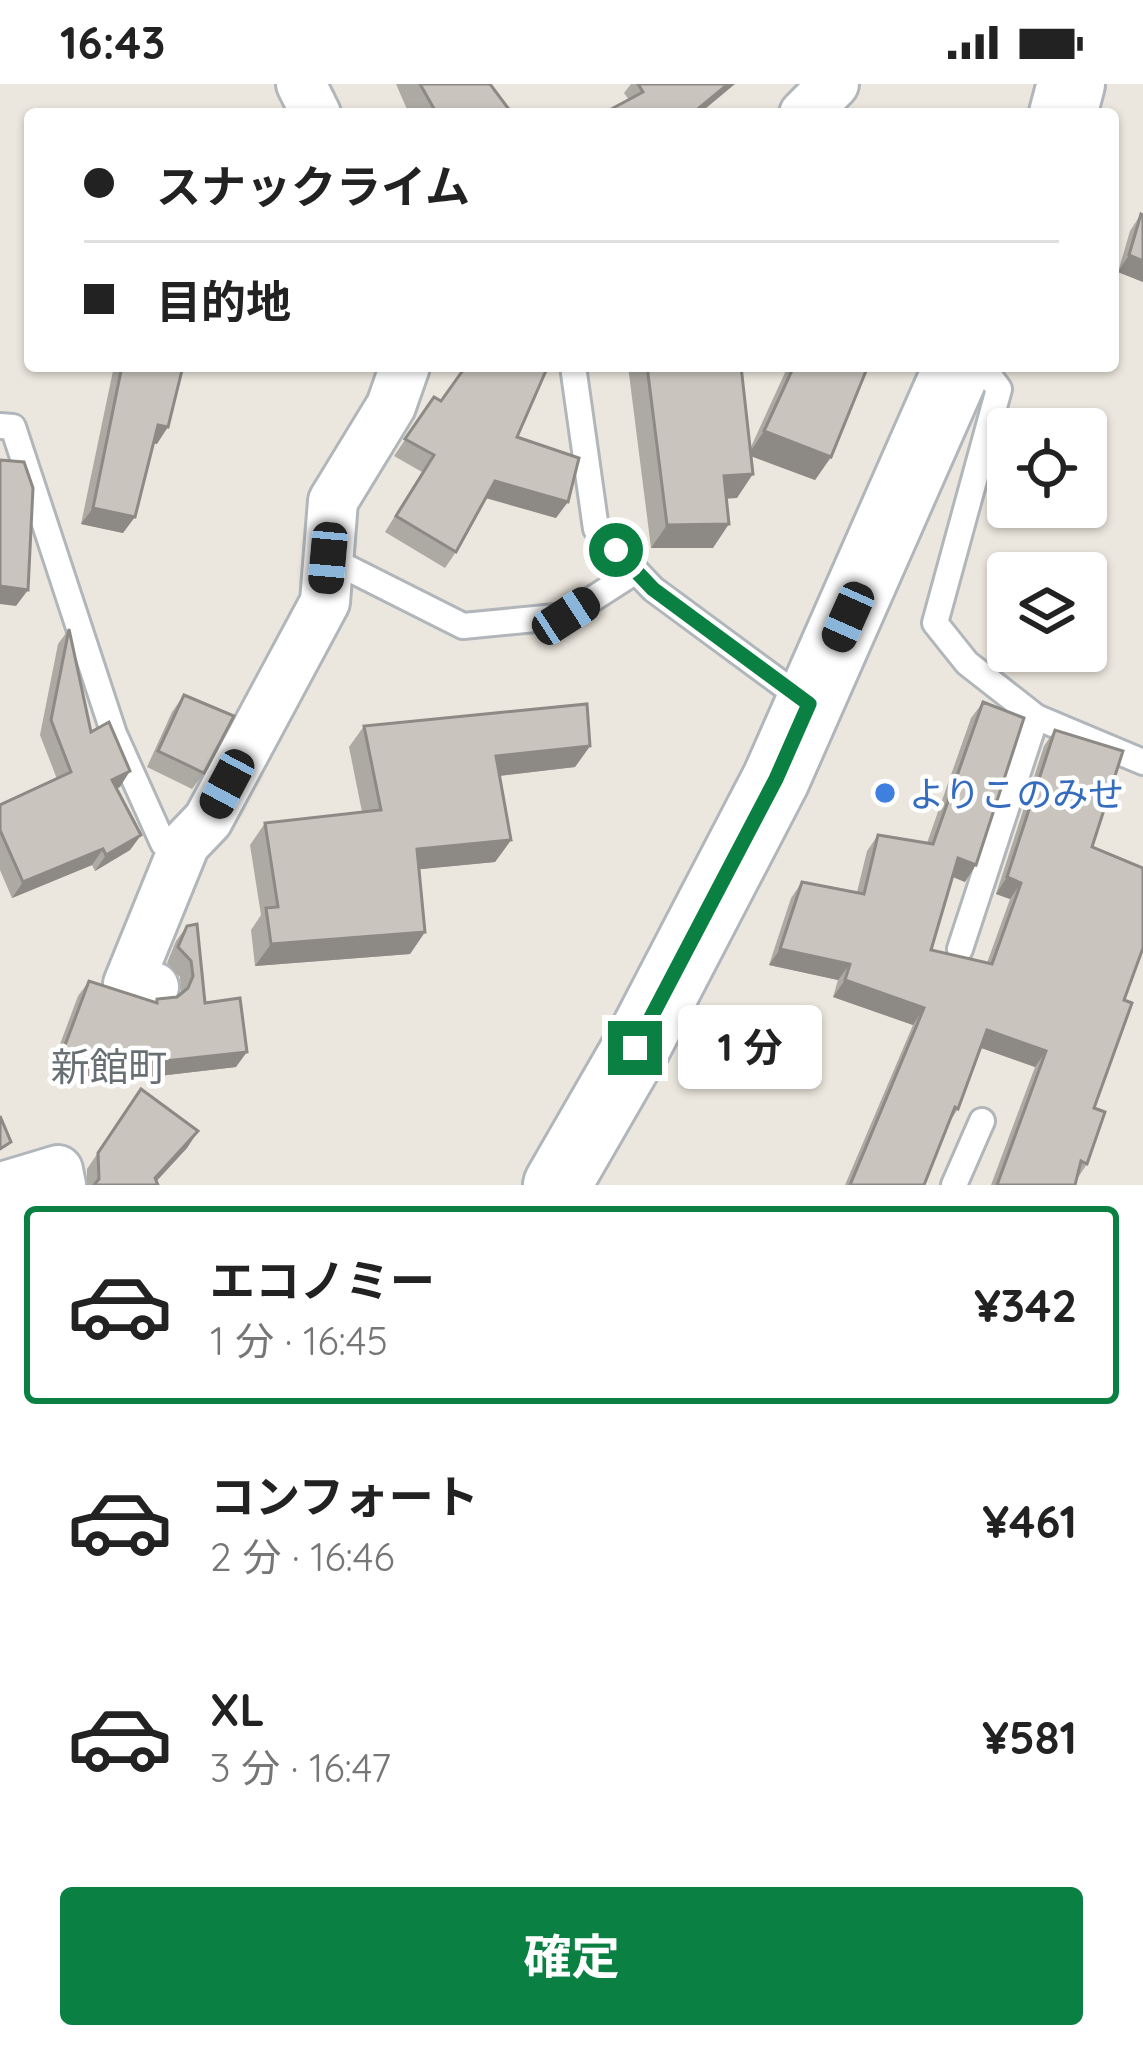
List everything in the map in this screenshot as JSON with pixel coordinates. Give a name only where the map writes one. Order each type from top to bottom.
[{"type":"street","points":[[810,108],[834,84]]},
{"type":"street","points":[[154,987],[128,984],[185,844],[208,820],[325,602],[333,501],[391,406],[403,372]]},
{"type":"street","points":[[557,1185],[635,1048],[776,779],[955,372]]},
{"type":"street","points":[[8,1185],[58,1170],[61,1185]]},
{"type":"lane","points":[[574,372],[596,529],[653,589],[809,704]]},
{"type":"lane","points":[[986,372],[999,389],[934,623],[967,663],[1036,717],[1143,762]]},
{"type":"lane","points":[[0,426],[14,428],[114,734],[163,843],[185,844]]},
{"type":"lane","points":[[328,558],[463,626],[566,616],[636,571]]},
{"type":"lane","points":[[960,949],[1036,717]]},
{"type":"lane","points":[[954,1185],[982,1121]]},
{"type":"building","points":[[420,84],[490,84],[508,108],[434,108]]},
{"type":"building","points":[[638,84],[728,84],[699,108],[613,108],[643,92]]},
{"type":"building","points":[[1143,215],[1143,261],[1129,255]]},
{"type":"building","points":[[121,372],[182,372],[168,427],[158,425],[135,517],[93,508]]},
{"type":"building","points":[[462,372],[545,372],[517,437],[579,458],[568,502],[495,481],[456,552],[396,516],[434,455],[405,439],[434,397],[441,401]]},
{"type":"building","points":[[648,372],[742,372],[753,474],[724,476],[729,524],[667,525]]},
{"type":"building","points":[[791,372],[866,372],[831,457],[764,431]]},
{"type":"building","points":[[0,460],[24,462],[33,488],[28,590],[0,586]]},
{"type":"building","points":[[69,629],[91,732],[109,722],[130,771],[112,780],[141,835],[106,855],[103,849],[23,882],[0,830],[0,805],[71,772],[51,720]]},
{"type":"building","points":[[184,695],[234,716],[204,773],[158,751]]},
{"type":"building","points":[[983,702],[1024,718],[976,865],[958,858],[931,950],[992,964],[1021,883],[1007,877],[1055,730],[1123,751],[1092,847],[1143,868],[1143,948],[1124,1000],[1132,1003],[1094,1108],[1105,1112],[1075,1185],[997,1185],[1046,1051],[987,1030],[924,1185],[850,1185],[924,1008],[845,980],[850,964],[780,949],[802,882],[864,894],[878,835],[933,844]]},
{"type":"building","points":[[587,704],[590,746],[496,756],[511,840],[417,849],[425,932],[271,944],[266,908],[278,907],[265,823],[381,810],[364,726]]},
{"type":"building","points":[[197,924],[205,1003],[240,998],[247,1052],[101,1068],[61,1056],[89,981],[157,1003],[157,999],[177,997],[188,988],[193,976],[191,961],[178,947],[187,926]]},
{"type":"building","points":[[141,1089],[198,1131],[155,1178],[158,1185],[94,1185],[99,1179],[98,1153]]},
{"type":"building","points":[[0,1116],[11,1142],[0,1149]]},
{"type":"place","name":"よりこのみせ","points":[[885,793]]},
{"type":"district","name":"新館町","points":[[109,1066]]},
{"type":"route","points":[[616,550],[653,589],[809,704],[776,779],[635,1048]]}]
